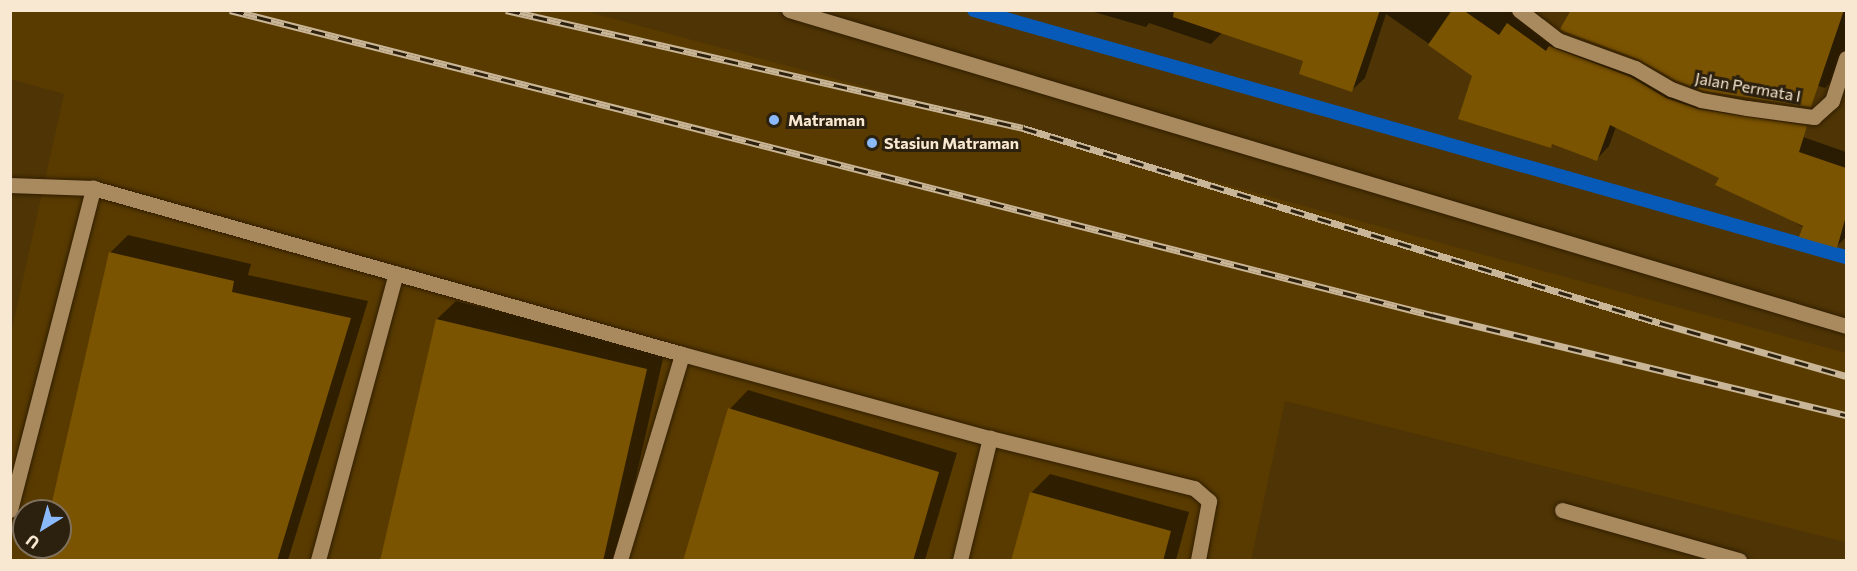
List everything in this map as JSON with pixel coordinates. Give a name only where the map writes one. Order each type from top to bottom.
[{"type":"street","points":[[789,10],[1846,326]]},
{"type":"street","name":"Jalan Permata I","points":[[1518,10],[1558,40],[1635,68],[1671,88],[1701,100],[1747,108],[1814,117],[1832,101],[1846,58]]},
{"type":"street","points":[[10,185],[93,188],[990,438],[1194,488],[1209,501],[1198,561]]},
{"type":"street","points":[[10,510],[93,188]]},
{"type":"street","points":[[318,561],[396,273]]},
{"type":"street","points":[[620,561],[682,354]]},
{"type":"street","points":[[960,561],[990,438]]},
{"type":"street","points":[[1562,510],[1739,561]]},
{"type":"shaded area","points":[[10,11],[585,11],[1846,353],[1846,542],[1285,401],[1251,560],[11,560],[11,334],[64,94],[11,79]]},
{"type":"building","points":[[1174,10],[1380,10],[1352,92],[1299,74],[1303,61],[1173,17]]},
{"type":"building","points":[[1452,10],[1463,10],[1499,35],[1507,23],[1546,51],[1549,46],[1631,77],[1666,98],[1698,109],[1807,126],[1799,152],[1846,168],[1846,216],[1837,248],[1799,237],[1803,226],[1715,185],[1719,178],[1610,125],[1597,161],[1552,144],[1551,148],[1458,119],[1472,76],[1428,45]]},
{"type":"building","points":[[1571,10],[1844,10],[1811,107],[1704,91],[1675,80],[1638,59],[1560,29]]},
{"type":"building","points":[[109,252],[234,281],[232,292],[351,318],[277,561],[39,561],[39,559],[72,559],[72,499],[53,499]]},
{"type":"building","points":[[436,319],[647,369],[603,561],[380,561]]},
{"type":"building","points":[[728,408],[939,472],[913,561],[683,561]]},
{"type":"building","points":[[1030,492],[1171,531],[1163,561],[1011,561]]},
{"type":"waterway","points":[[974,10],[1846,257]]},
{"type":"railway","points":[[230,10],[1432,315],[1846,415]]},
{"type":"railway","points":[[506,10],[1023,128],[1660,323],[1846,376]]},
{"type":"place","name":"Matraman","points":[[774,120]]},
{"type":"place","name":"Stasiun Matraman","points":[[872,143]]}]
